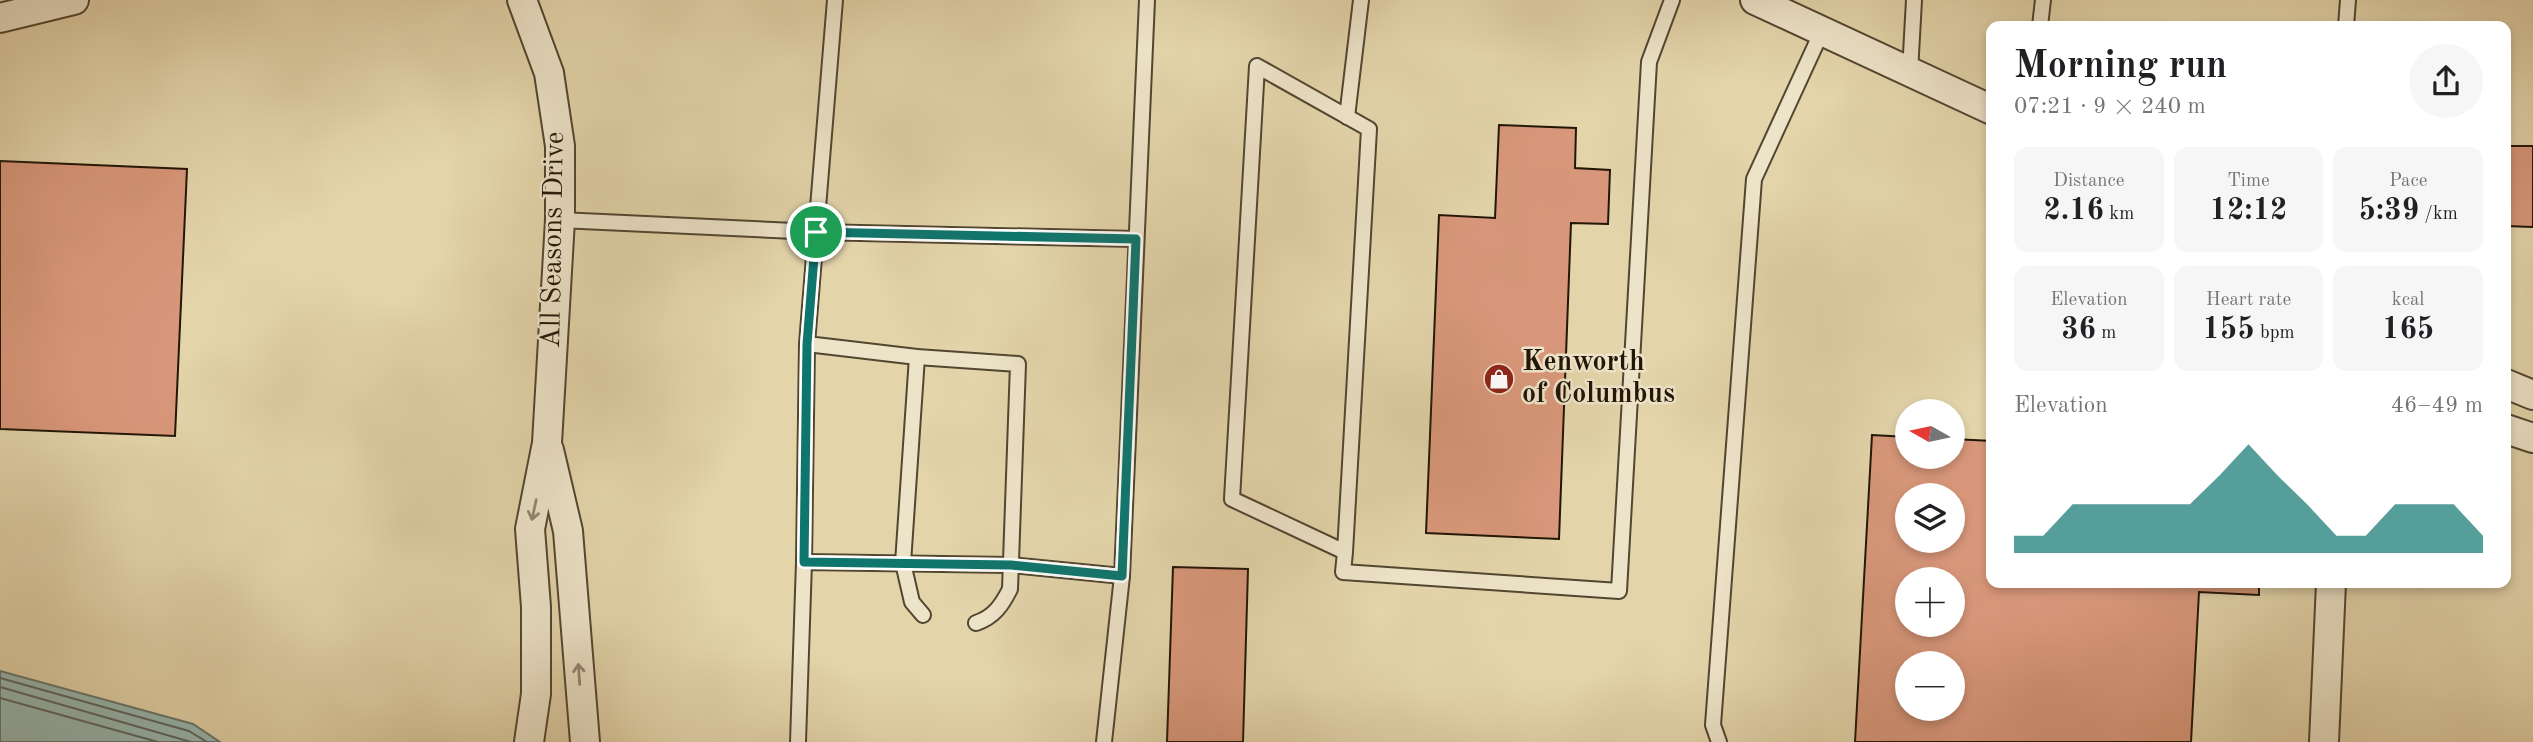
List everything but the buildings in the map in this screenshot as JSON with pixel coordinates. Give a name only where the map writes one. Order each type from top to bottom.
[{"type":"street","points":[[0,18],[74,0]]},
{"type":"street","name":"All Seasons Drive","points":[[522,0],[549,73],[561,146],[560,220],[547,443],[530,529],[536,607],[536,694],[529,742]]},
{"type":"street","points":[[1755,0],[1986,107]]},
{"type":"street","points":[[2511,386],[2533,395]]},
{"type":"street","points":[[2511,431],[2533,438]]},
{"type":"street","name":"All Seasons Drive","points":[[547,443],[568,531],[585,742]]},
{"type":"street","points":[[2324,742],[2331,588]]},
{"type":"lane","points":[[798,742],[807,344],[835,0]]},
{"type":"lane","points":[[1104,742],[1122,576],[1147,0]]},
{"type":"lane","points":[[1348,117],[1361,0]]},
{"type":"lane","points":[[1345,552],[1232,499],[1257,66],[1368,129],[1345,552],[1343,572],[1619,590],[1649,62],[1672,0]]},
{"type":"lane","points":[[1910,72],[1914,0]]},
{"type":"lane","points":[[2041,21],[2043,0]]},
{"type":"lane","points":[[2346,21],[2348,0]]},
{"type":"lane","points":[[1719,742],[1713,724],[1754,179],[1822,31]]},
{"type":"lane","points":[[560,220],[816,232],[1136,239]]},
{"type":"lane","points":[[807,344],[917,357],[1018,364],[1010,589],[1001,605],[987,619],[976,623]]},
{"type":"lane","points":[[917,357],[903,563],[912,602],[923,615]]},
{"type":"lane","points":[[804,562],[1011,565],[1122,576]]},
{"type":"water","points":[[0,671],[193,724],[220,742],[0,742]]},
{"type":"place","name":"Kenworth of Columbus","points":[[1499,379]]},
{"type":"route","points":[[816,232],[1136,239],[1122,576],[1011,565],[804,562],[807,344],[816,232]]}]
